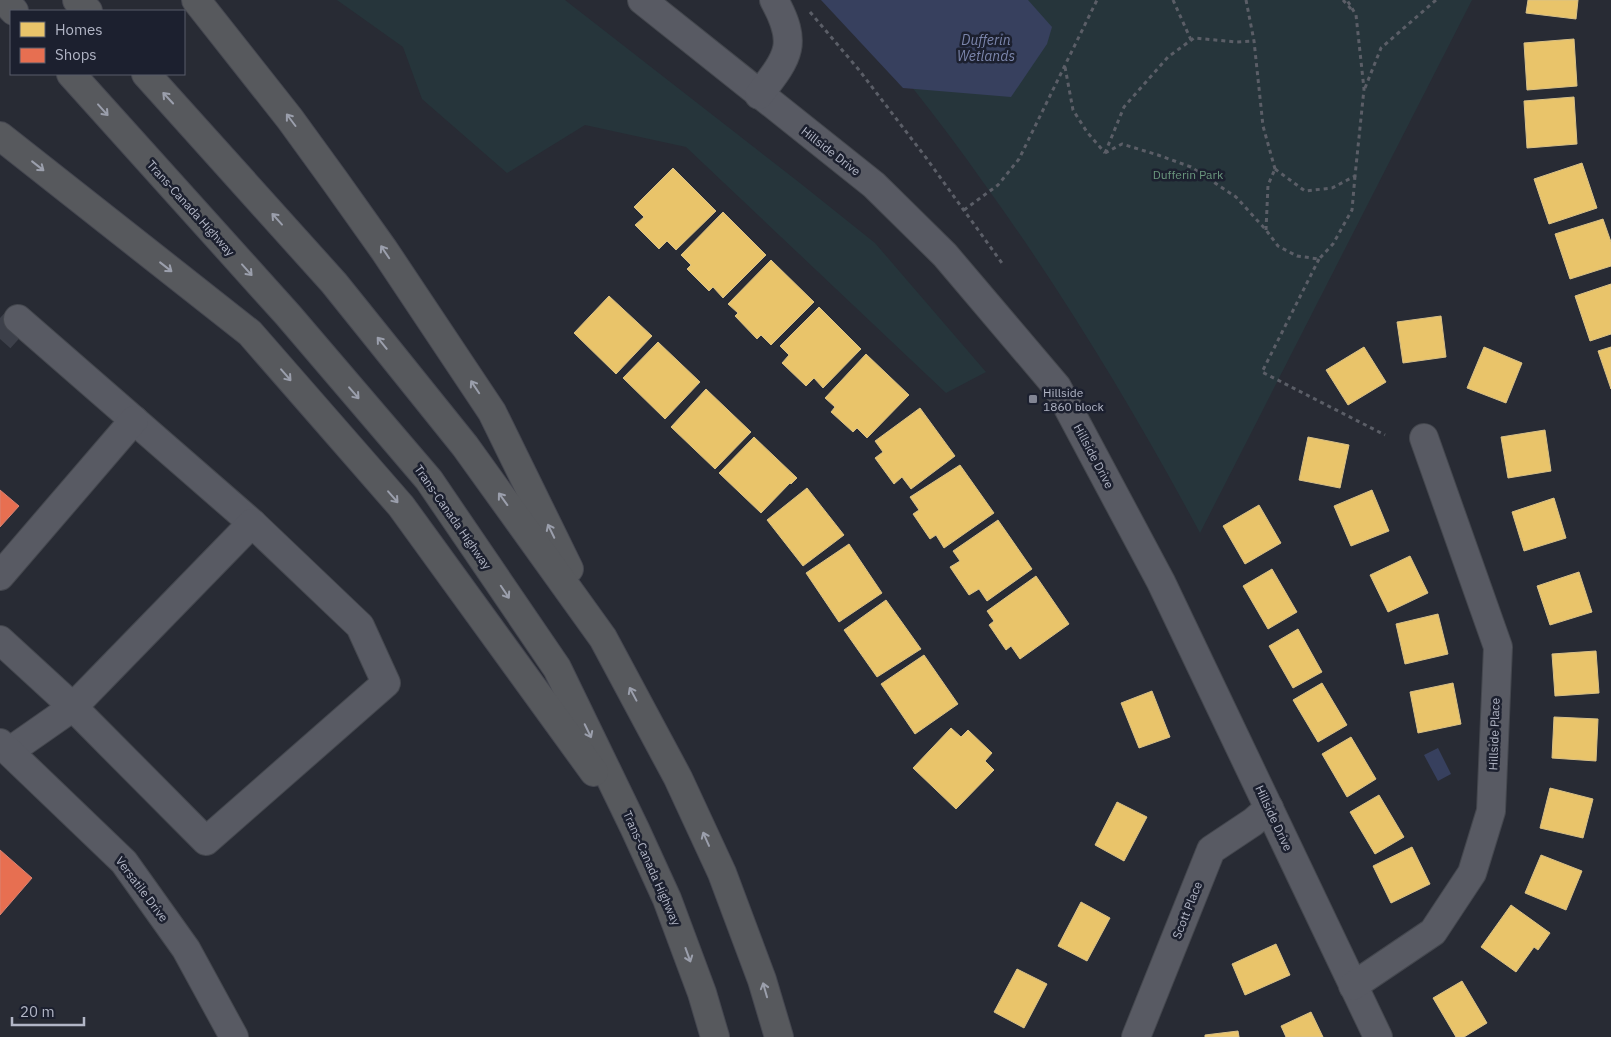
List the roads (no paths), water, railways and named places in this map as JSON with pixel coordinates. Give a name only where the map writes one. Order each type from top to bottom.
[{"type":"highway","points":[[4,0],[13,10]]},
{"type":"highway","points":[[77,0],[87,10]]},
{"type":"highway","points":[[196,0],[330,173],[492,412],[603,638],[678,778],[722,874],[762,980],[779,1037]]},
{"type":"highway","name":"Trans-Canada Highway","points":[[71,75],[288,316],[429,480],[557,668],[635,829],[667,900],[702,993],[715,1037]]},
{"type":"highway","points":[[147,75],[334,283],[465,446],[603,638]]},
{"type":"highway","points":[[0,136],[250,333],[401,506],[635,829]]},
{"type":"street","name":"Hillside Drive","points":[[642,0],[881,192],[945,254],[1057,387],[1161,582],[1378,1037]]},
{"type":"street","points":[[759,95],[783,63],[789,39],[784,18],[774,0]]},
{"type":"street","points":[[0,640],[73,707],[206,841],[386,683],[360,626],[252,523],[18,319]]},
{"type":"street","points":[[0,576],[134,420]]},
{"type":"street","name":"Hillside Place","points":[[1353,986],[1433,932],[1472,873],[1491,811],[1498,647],[1424,438]]},
{"type":"street","points":[[5,747],[73,707],[252,523]]},
{"type":"street","name":"Versatile Drive","points":[[5,747],[124,862],[186,949],[234,1037]]},
{"type":"street","name":"Scott Place","points":[[1136,1037],[1211,850],[1253,822],[1269,808]]},
{"type":"water","name":"Dufferin Wetlands","points":[[821,0],[1028,0],[1052,27],[1047,44],[1011,97],[903,88]]},
{"type":"water","points":[[1438,748],[1451,774],[1438,781],[1424,755]]},
{"type":"tunnel","points":[[0,339],[18,319]]},
{"type":"place","name":"Hillside 1860 block","points":[[1033,399]]},
{"type":"park label","name":"Dufferin Park","points":[[1188,174]]}]
